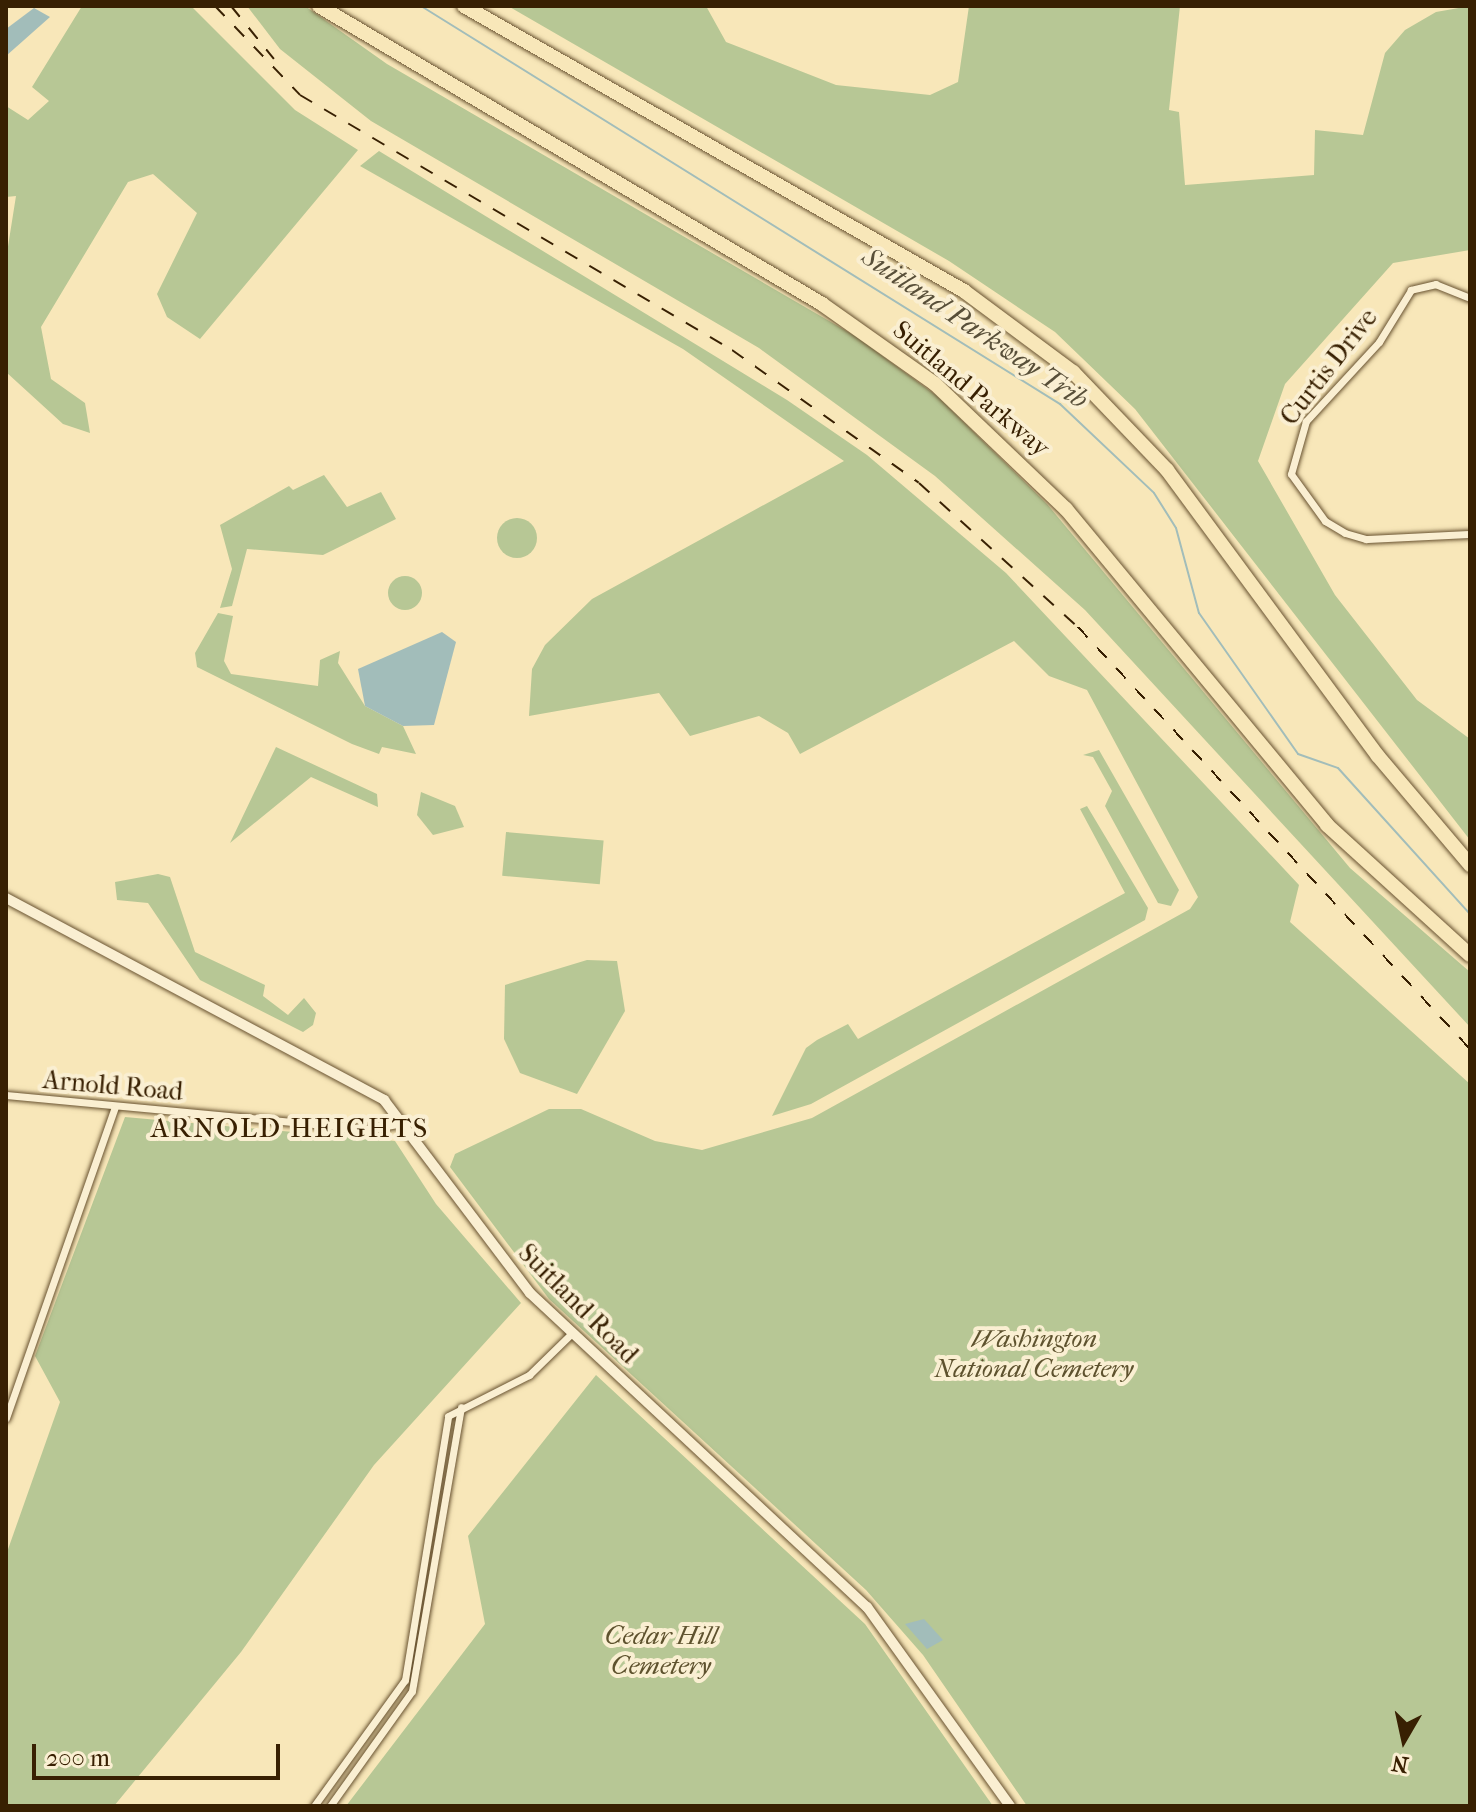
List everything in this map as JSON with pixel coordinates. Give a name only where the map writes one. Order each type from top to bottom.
[{"type":"highway","name":"Suitland Parkway","points":[[319,6],[822,304],[935,384],[1066,509],[1327,825],[1470,955]]},
{"type":"highway","points":[[464,6],[944,279],[1057,357],[1167,470],[1385,765],[1470,865]]},
{"type":"main road","name":"Suitland Road","points":[[6,898],[354,1079],[405,1121],[503,1262],[571,1334],[867,1607],[1010,1806]]},
{"type":"street","name":"Curtis Drive","points":[[1470,298],[1436,284],[1411,290],[1379,342],[1306,421],[1291,474],[1325,521],[1345,533],[1366,539],[1470,534]]},
{"type":"street","name":"Arnold Road","points":[[6,1095],[369,1129],[405,1121]]},
{"type":"street","points":[[6,1418],[115,1106]]},
{"type":"street","points":[[314,1806],[405,1680],[448,1416],[529,1375],[571,1334]]},
{"type":"street","points":[[330,1806],[412,1691],[461,1407]]},
{"type":"green space","points":[[82,6],[191,6],[295,110],[358,150],[200,339],[167,317],[157,294],[197,213],[153,174],[128,182],[41,327],[51,379],[85,403],[90,433],[63,424],[6,372],[6,259],[16,196],[6,197],[6,106],[28,120],[49,101],[32,87]]},
{"type":"green space","points":[[247,6],[305,6],[387,64],[855,336],[937,396],[1047,504],[1350,868],[1470,972],[1470,1027],[1085,610],[935,476],[759,348],[371,121],[280,49]]},
{"type":"green space","points":[[508,6],[706,6],[726,42],[836,85],[930,95],[958,82],[969,6],[1180,6],[1169,110],[1179,112],[1185,185],[1314,175],[1315,130],[1363,135],[1385,53],[1405,30],[1436,12],[1470,6],[1470,250],[1393,263],[1285,384],[1258,461],[1335,595],[1417,700],[1470,739],[1470,840],[1135,409],[1055,332],[949,261]]},
{"type":"green space","name":"Washington National Cemetery","points":[[379,151],[787,400],[867,455],[1006,573],[1299,885],[1290,922],[1470,1084],[1470,1806],[1027,1806],[923,1655],[866,1590],[549,1299],[450,1167],[455,1154],[549,1109],[581,1109],[655,1141],[702,1150],[812,1118],[1190,909],[1198,897],[1087,690],[1049,676],[1014,641],[800,754],[788,733],[759,716],[690,736],[659,693],[529,716],[532,669],[545,645],[592,599],[844,461],[683,349],[360,166]]},
{"type":"green space","points":[[324,475],[347,507],[381,492],[396,519],[323,555],[247,549],[232,606],[220,608],[232,569],[220,525],[289,486],[293,490]]},
{"type":"green space","points":[[517,518],[531,524],[537,538],[531,552],[517,558],[503,552],[497,538],[503,524]]},
{"type":"green space","points":[[405,576],[417,581],[422,593],[417,605],[405,610],[393,605],[388,593],[393,581]]},
{"type":"green space","points":[[218,613],[233,616],[224,661],[231,674],[318,686],[320,660],[340,651],[338,663],[365,706],[403,726],[416,754],[382,747],[379,754],[352,744],[197,667],[195,653]]},
{"type":"green space","points":[[276,747],[377,794],[378,807],[311,777],[230,843]]},
{"type":"green space","points":[[1099,750],[1179,890],[1171,906],[1158,903],[1105,806],[1112,791],[1093,757],[1083,755]]},
{"type":"green space","points":[[421,792],[455,806],[464,827],[433,835],[417,815]]},
{"type":"green space","points":[[1087,806],[1148,908],[1145,920],[811,1104],[772,1116],[806,1048],[817,1040],[848,1024],[858,1039],[1125,893],[1080,809]]},
{"type":"green space","points":[[506,832],[604,841],[600,884],[502,876]]},
{"type":"green space","points":[[158,874],[170,877],[195,952],[265,985],[263,996],[288,1015],[304,998],[316,1013],[313,1025],[303,1032],[200,980],[148,903],[117,900],[115,882]]},
{"type":"green space","points":[[587,960],[617,961],[625,1011],[577,1094],[520,1073],[504,1039],[505,985]]},
{"type":"green space","points":[[125,1117],[395,1141],[436,1204],[521,1303],[374,1465],[241,1652],[114,1806],[6,1806],[6,1555],[60,1402],[35,1356]]},
{"type":"green space","name":"Cedar Hill Cemetery","points":[[596,1375],[865,1624],[993,1806],[346,1806],[485,1624],[468,1536]]},
{"type":"water","points":[[34,8],[50,17],[6,56],[6,29]]},
{"type":"water","points":[[442,632],[456,642],[434,725],[403,726],[365,706],[358,669]]},
{"type":"water","points":[[924,1619],[943,1640],[927,1649],[905,1624]]},
{"type":"waterway","name":"Suitland Parkway Trib","points":[[421,6],[1060,404],[1154,493],[1176,528],[1199,613],[1298,754],[1338,768],[1470,914]]},
{"type":"railway","points":[[215,6],[300,95],[732,350],[919,483],[1078,627],[1470,1049]]},
{"type":"railway","points":[[231,6],[274,59]]},
{"type":"district","name":"ARNOLD HEIGHTS","points":[[290,1128]]}]
